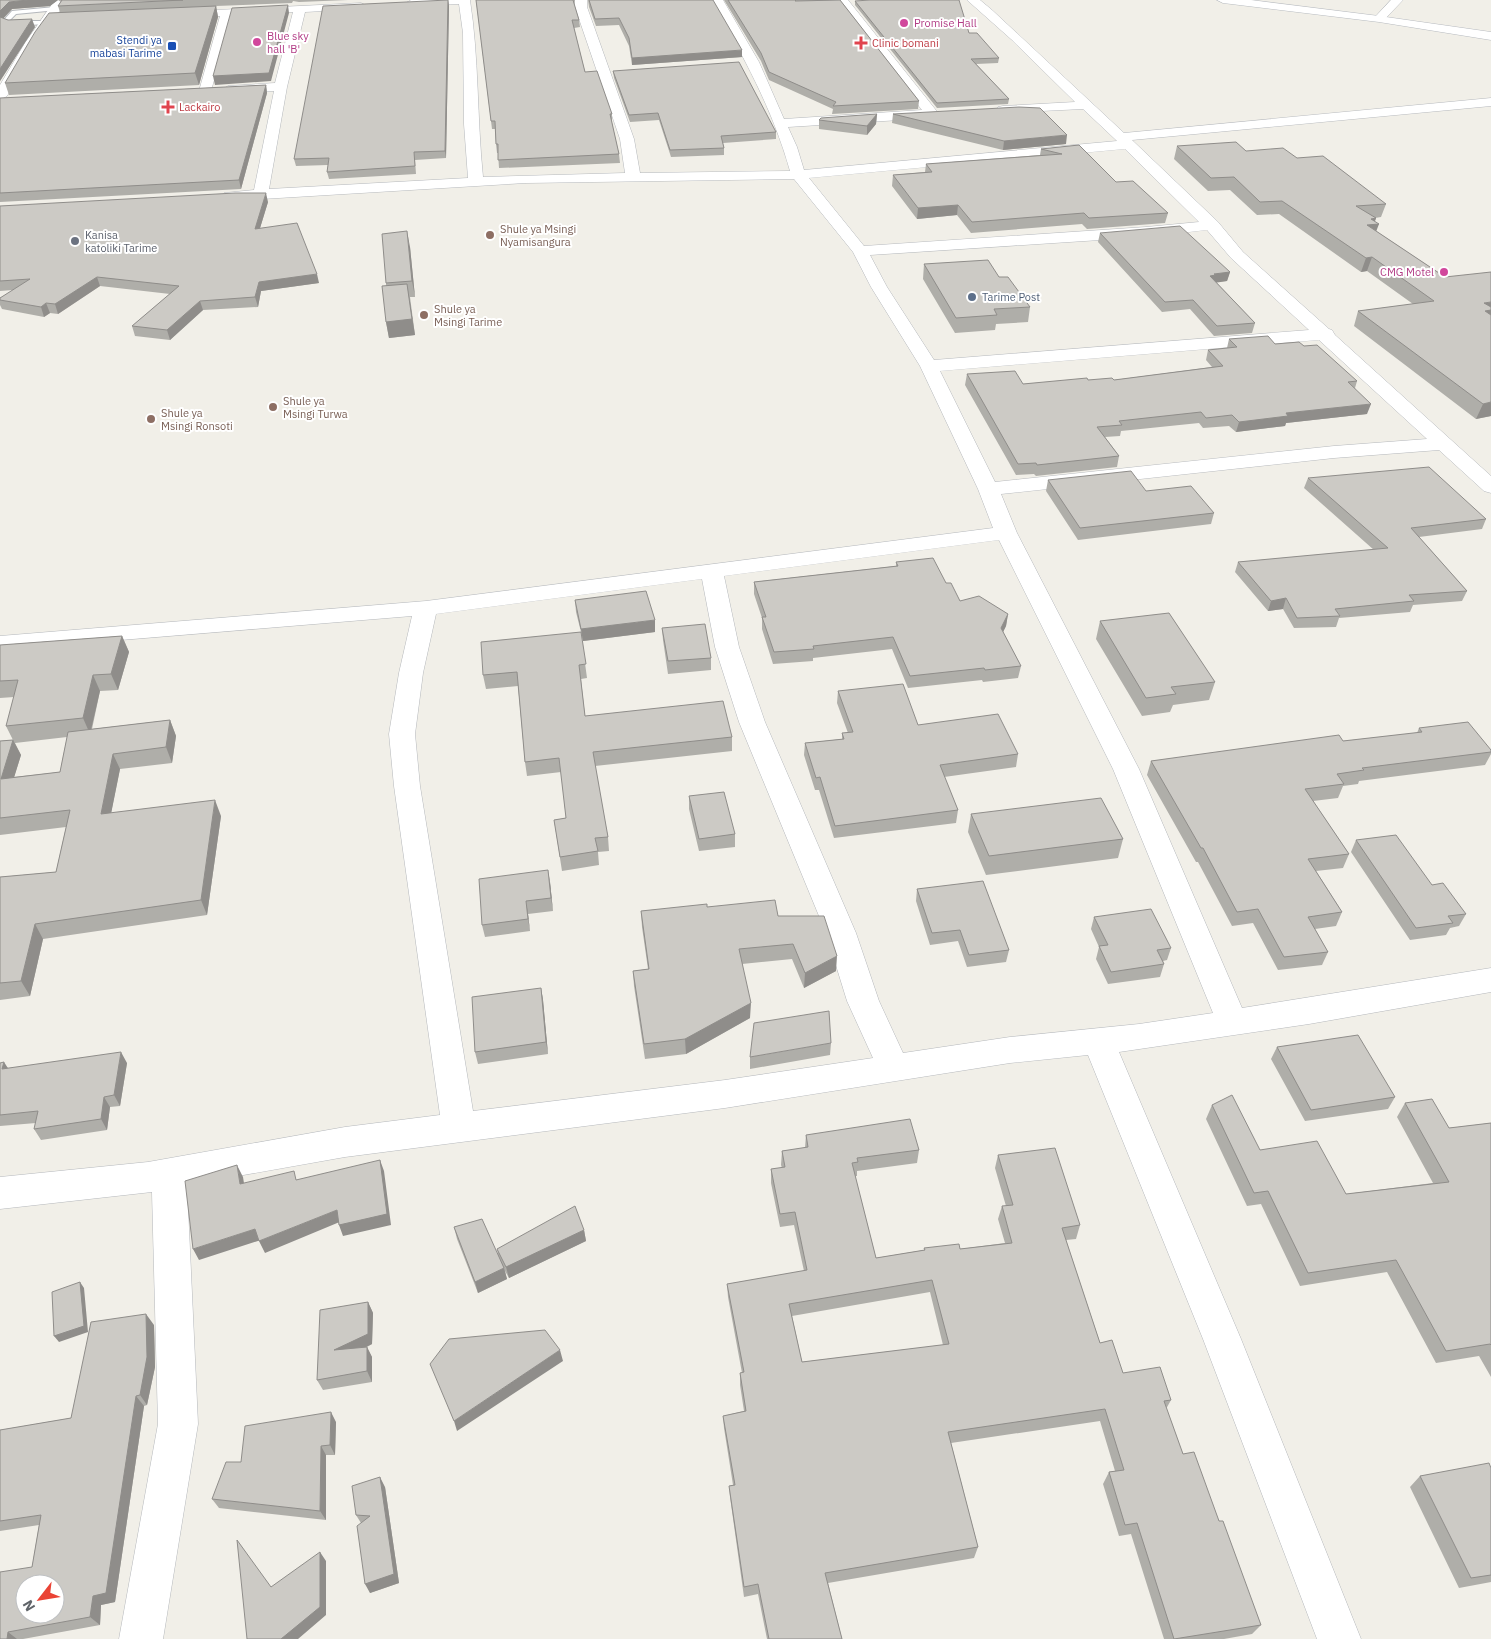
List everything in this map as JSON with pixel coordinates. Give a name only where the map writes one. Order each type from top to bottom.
[{"type":"street","points":[[182,0],[170,14],[371,6]]},
{"type":"street","points":[[399,4],[464,0],[469,33],[471,124],[476,182]]},
{"type":"street","points":[[581,0],[581,7],[609,73],[627,139],[634,178]]},
{"type":"street","points":[[717,0],[790,147],[798,175],[860,251],[879,287],[929,366],[988,488],[1006,533],[1126,769],[1233,1023]]},
{"type":"street","points":[[778,123],[936,113],[842,0]]},
{"type":"street","points":[[973,0],[1018,38],[1124,140],[1212,225],[1237,255],[1326,334],[1442,444],[1491,487]]},
{"type":"street","points":[[1223,0],[1379,19],[1491,36]]},
{"type":"street","points":[[1379,19],[1396,0]]},
{"type":"street","points":[[261,194],[300,8]]},
{"type":"street","points":[[227,12],[200,91],[282,87]]},
{"type":"street","points":[[3,99],[22,58],[54,14]]},
{"type":"street","points":[[7,59],[22,58]]},
{"type":"street","points":[[215,197],[536,179],[798,175],[1491,102]]},
{"type":"street","points":[[988,111],[1086,105]]},
{"type":"street","points":[[860,251],[1146,232],[1212,225]]},
{"type":"street","points":[[929,366],[1326,334]]},
{"type":"street","points":[[988,488],[1334,452],[1442,444]]},
{"type":"street","points":[[0,643],[426,608],[1006,533]]},
{"type":"street","points":[[712,572],[727,648],[752,722],[841,933],[863,1001],[894,1068]]},
{"type":"street","points":[[426,608],[411,673],[402,734],[407,786],[459,1128]]},
{"type":"street","points":[[0,1193],[169,1173],[345,1142],[715,1095],[1010,1050],[1098,1041],[1233,1023],[1491,980]]},
{"type":"street","points":[[1098,1041],[1158,1179],[1247,1399],[1339,1639]]},
{"type":"street","points":[[141,1639],[178,1424],[169,1173]]},
{"type":"lane","points":[[14,12],[54,14],[10,24],[5,22],[14,12]]},
{"type":"building","points":[[0,0],[28,0],[9,2],[0,11]]},
{"type":"building","points":[[62,0],[183,0],[58,6]]},
{"type":"building","points":[[448,0],[445,151],[414,152],[415,166],[327,172],[329,158],[294,159],[323,6]]},
{"type":"building","points":[[476,0],[573,0],[579,20],[572,20],[585,72],[597,71],[612,114],[610,114],[619,154],[498,160],[495,121],[491,121]]},
{"type":"building","points":[[589,0],[713,0],[742,50],[632,58],[629,38],[619,18],[595,19]]},
{"type":"building","points":[[728,0],[840,0],[919,101],[833,106],[836,102],[769,72],[761,53]]},
{"type":"building","points":[[959,0],[969,33],[977,33],[999,58],[971,59],[1009,99],[937,103],[855,1]]},
{"type":"building","points":[[288,5],[269,73],[213,76],[232,8]]},
{"type":"building","points":[[216,6],[195,73],[5,83],[35,32],[49,13]]},
{"type":"building","points":[[0,17],[8,20],[32,19],[0,69]]},
{"type":"building","points":[[739,62],[776,132],[721,136],[724,148],[670,150],[658,113],[629,115],[613,71]]},
{"type":"building","points":[[266,85],[239,180],[0,193],[0,98]]},
{"type":"building","points":[[1019,107],[1040,108],[1067,135],[1004,141],[893,114]]},
{"type":"building","points":[[877,114],[867,126],[819,120],[821,118]]},
{"type":"building","points":[[1236,142],[1246,151],[1283,148],[1297,158],[1323,156],[1386,204],[1356,206],[1376,218],[1371,219],[1379,224],[1367,225],[1445,277],[1491,272],[1491,302],[1484,303],[1491,307],[1491,310],[1485,311],[1491,315],[1491,402],[1483,404],[1358,311],[1434,301],[1372,257],[1366,258],[1282,201],[1260,202],[1234,177],[1211,178],[1177,146]]},
{"type":"building","points":[[1079,145],[1116,182],[1133,181],[1168,213],[1089,218],[1084,213],[972,222],[958,205],[918,208],[893,175],[932,172],[926,164],[1062,154],[1041,149]]},
{"type":"building","points":[[235,193],[266,193],[255,229],[297,223],[317,274],[259,282],[255,297],[200,301],[167,330],[132,326],[179,286],[97,277],[55,304],[46,303],[41,307],[0,300],[0,298],[30,279],[0,281],[0,206]]},
{"type":"building","points":[[1180,226],[1230,272],[1210,276],[1255,323],[1217,326],[1193,300],[1165,302],[1100,233]]},
{"type":"building","points":[[407,231],[412,281],[386,283],[382,234]]},
{"type":"building","points":[[988,260],[999,277],[1008,277],[1030,307],[994,309],[997,315],[956,318],[924,264]]},
{"type":"building","points":[[407,284],[412,319],[386,322],[382,286]]},
{"type":"building","points":[[1268,336],[1275,344],[1299,342],[1304,346],[1317,345],[1357,381],[1348,382],[1371,404],[1286,413],[1288,416],[1239,422],[1232,415],[1206,418],[1201,412],[1119,421],[1122,425],[1097,427],[1119,456],[1037,465],[1036,463],[1018,464],[967,374],[1015,371],[1023,384],[1087,378],[1088,380],[1112,378],[1114,380],[1223,366],[1208,350],[1237,347],[1229,339]]},
{"type":"building","points":[[1429,467],[1486,519],[1411,528],[1467,591],[1409,595],[1414,601],[1335,609],[1340,616],[1297,618],[1286,598],[1271,601],[1238,562],[1388,548],[1308,478]]},
{"type":"building","points":[[1131,471],[1146,491],[1191,486],[1214,513],[1080,528],[1048,480]]},
{"type":"building","points":[[933,558],[946,583],[951,583],[960,601],[979,596],[1008,614],[1001,628],[1021,666],[910,676],[893,637],[813,646],[814,649],[774,652],[762,617],[766,617],[754,582],[898,566],[896,562]]},
{"type":"building","points":[[646,591],[655,620],[581,629],[575,600]]},
{"type":"building","points":[[1169,613],[1215,682],[1171,687],[1176,694],[1146,698],[1100,621]]},
{"type":"building","points":[[705,624],[711,658],[668,661],[662,628]]},
{"type":"building","points":[[581,632],[586,664],[579,665],[585,716],[723,701],[732,737],[593,752],[608,837],[595,838],[598,851],[560,857],[554,820],[566,818],[559,758],[525,762],[517,672],[483,675],[481,642]]},
{"type":"building","points":[[122,636],[111,674],[93,675],[83,718],[6,726],[18,680],[0,681],[0,645]]},
{"type":"building","points":[[903,684],[918,725],[998,714],[1018,754],[940,765],[958,810],[835,826],[820,777],[816,778],[805,743],[844,739],[842,733],[853,732],[838,691]]},
{"type":"building","points":[[170,720],[166,747],[113,754],[101,814],[215,800],[201,900],[35,924],[21,981],[0,983],[0,877],[56,872],[70,810],[0,818],[0,741],[13,740],[1,779],[60,772],[68,732]]},
{"type":"building","points":[[1468,722],[1491,752],[1362,768],[1364,770],[1337,774],[1344,784],[1305,789],[1349,854],[1308,859],[1342,912],[1308,917],[1328,952],[1284,957],[1258,909],[1237,912],[1203,848],[1201,848],[1151,761],[1339,735],[1343,741],[1422,732],[1419,728]]},
{"type":"building","points":[[724,792],[735,834],[699,839],[689,796]]},
{"type":"building","points":[[1101,798],[1123,839],[989,856],[971,814]]},
{"type":"building","points":[[1396,835],[1432,885],[1443,883],[1466,914],[1448,916],[1453,923],[1416,928],[1356,840]]},
{"type":"building","points":[[548,870],[551,898],[526,901],[528,919],[482,925],[479,879]]},
{"type":"building","points":[[983,881],[1009,950],[969,955],[960,930],[932,933],[917,889]]},
{"type":"building","points":[[775,900],[778,916],[824,916],[837,956],[805,973],[793,944],[739,949],[751,1003],[685,1039],[644,1044],[633,971],[649,969],[641,911],[707,904],[707,907]]},
{"type":"building","points":[[1151,909],[1171,948],[1157,950],[1164,964],[1111,972],[1099,946],[1108,945],[1094,917]]},
{"type":"building","points":[[541,988],[546,1042],[475,1052],[472,997]]},
{"type":"building","points":[[829,1011],[831,1043],[750,1057],[754,1023]]},
{"type":"building","points":[[1358,1035],[1395,1097],[1311,1110],[1277,1047]]},
{"type":"building","points":[[121,1052],[114,1095],[104,1097],[101,1119],[34,1129],[38,1111],[0,1115],[0,1063],[4,1062],[2,1069]]},
{"type":"building","points":[[1232,1095],[1260,1150],[1317,1141],[1346,1194],[1449,1182],[1405,1103],[1432,1099],[1449,1128],[1491,1123],[1491,1345],[1446,1351],[1396,1260],[1308,1273],[1268,1191],[1254,1193],[1212,1105]]},
{"type":"building","points":[[910,1119],[919,1150],[857,1158],[858,1162],[852,1163],[876,1258],[925,1250],[924,1248],[959,1244],[960,1249],[1012,1243],[1002,1206],[1013,1205],[998,1155],[1055,1148],[1080,1225],[1062,1228],[1100,1343],[1112,1340],[1123,1373],[1160,1367],[1171,1400],[1164,1401],[1183,1454],[1194,1452],[1219,1521],[1223,1521],[1261,1625],[1174,1639],[1137,1523],[1125,1525],[1109,1472],[1124,1470],[1105,1409],[948,1432],[978,1547],[825,1573],[842,1639],[769,1639],[758,1584],[744,1587],[729,1486],[735,1485],[723,1416],[746,1411],[740,1373],[744,1372],[727,1284],[807,1270],[795,1212],[780,1214],[771,1169],[785,1167],[782,1151],[808,1147],[806,1135]],"holes":[[[932,1280],[949,1344],[802,1362],[789,1304]]]},
{"type":"building","points":[[380,1160],[387,1214],[339,1225],[337,1210],[259,1241],[255,1229],[193,1249],[185,1181],[237,1165],[240,1184],[294,1171],[296,1180]]},
{"type":"building","points":[[575,1206],[584,1230],[506,1267],[497,1249]]},
{"type":"building","points":[[482,1219],[504,1268],[475,1282],[454,1227]]},
{"type":"building","points":[[80,1282],[84,1326],[54,1336],[52,1292]]},
{"type":"building","points":[[368,1302],[368,1334],[334,1350],[367,1347],[367,1371],[317,1380],[320,1310]]},
{"type":"building","points":[[146,1314],[147,1357],[140,1395],[136,1396],[106,1593],[93,1596],[90,1617],[65,1622],[65,1574],[15,1574],[15,1624],[52,1624],[8,1632],[7,1639],[0,1639],[0,1572],[32,1567],[41,1515],[0,1521],[0,1430],[71,1418],[91,1322]]},
{"type":"building","points":[[545,1330],[560,1350],[454,1421],[430,1364],[449,1339]]},
{"type":"building","points":[[331,1412],[330,1445],[321,1446],[320,1511],[212,1499],[226,1462],[241,1462],[245,1426]]},
{"type":"building","points":[[1489,1463],[1491,1468],[1491,1575],[1471,1578],[1420,1476]]},
{"type":"building","points":[[380,1477],[394,1574],[365,1584],[357,1526],[370,1516],[356,1515],[352,1486]]},
{"type":"building","points":[[237,1540],[271,1587],[320,1552],[320,1607],[281,1639],[247,1639]]},
{"type":"place","name":"Promise Hall","points":[[904,23]]},
{"type":"place","name":"Blue sky hall 'B'","points":[[257,42]]},
{"type":"place","name":"Clinic bomani","points":[[861,43]]},
{"type":"place","name":"Stendi ya mabasi Tarime","points":[[172,46]]},
{"type":"place","name":"Lackairo","points":[[168,107]]},
{"type":"place","name":"Shule ya Msingi Nyamisangura","points":[[490,235]]},
{"type":"place","name":"Kanisa katoliki Tarime","points":[[75,241]]},
{"type":"place","name":"CMG Motel","points":[[1444,272]]},
{"type":"place","name":"Tarime Post","points":[[972,297]]},
{"type":"place","name":"Shule ya Msingi Tarime","points":[[424,315]]},
{"type":"place","name":"Shule ya Msingi Turwa","points":[[273,407]]},
{"type":"place","name":"Shule ya Msingi Ronsoti","points":[[151,419]]}]
